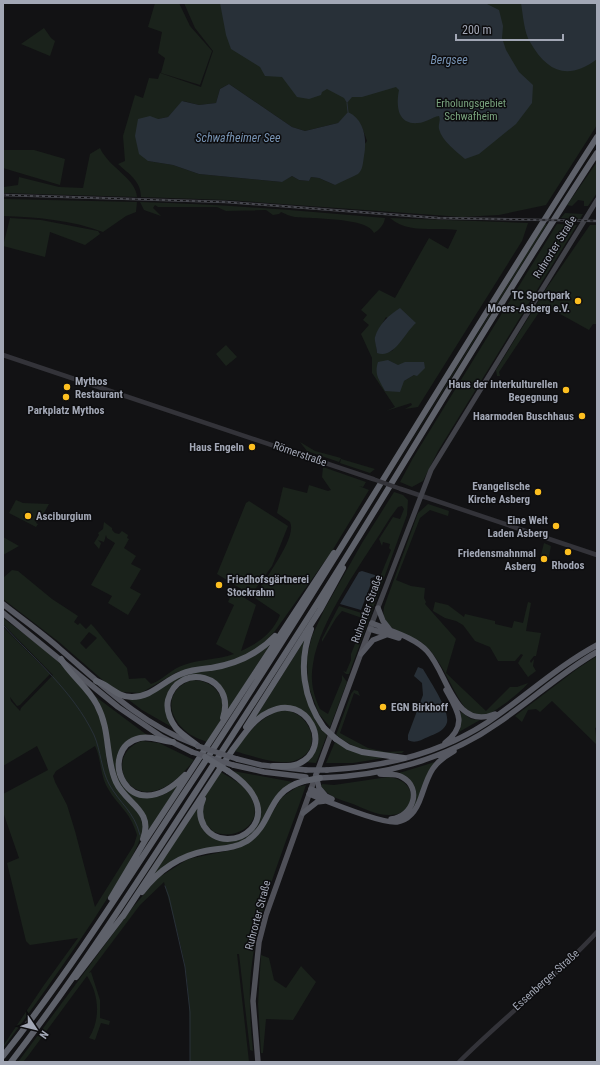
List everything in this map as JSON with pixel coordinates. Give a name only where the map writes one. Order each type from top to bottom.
[{"type":"highway","points":[[3,1056],[64,974],[219,740],[351,532],[499,291],[597,137]]},
{"type":"highway","points":[[11,1062],[55,1002],[159,848],[353,546],[495,313],[597,153]]},
{"type":"highway","points":[[99,922],[120,880],[140,849],[292,614],[328,560],[351,532]]},
{"type":"highway","points":[[55,1002],[88,963],[122,916],[233,749],[320,610],[340,575],[353,546]]},
{"type":"highway","points":[[3,604],[142,718],[198,746],[236,759],[306,770],[327,770],[380,764],[440,746],[466,735],[505,710],[566,664],[597,645]]},
{"type":"highway","points":[[378,608],[384,624],[391,634],[413,644],[426,654],[456,708],[459,720],[457,731],[440,746]]},
{"type":"highway","points":[[320,610],[307,640],[304,673],[309,701],[316,717],[324,728],[348,747],[362,752],[404,758]]},
{"type":"highway","points":[[3,613],[118,707],[173,742],[205,757],[233,765],[305,779]]},
{"type":"highway","points":[[96,681],[103,683],[121,695],[133,697],[145,695],[182,673],[228,665],[250,656],[266,645],[292,614]]},
{"type":"highway","points":[[371,626],[416,643],[427,651],[459,705],[468,714],[475,718],[485,718],[505,710]]},
{"type":"highway","points":[[361,654],[373,640],[391,634]]},
{"type":"highway","points":[[122,916],[150,882],[169,866],[189,855],[230,848],[246,841],[261,828],[274,801],[282,791],[294,784],[305,779],[376,773],[413,764],[465,743],[498,724],[562,675],[597,652]]},
{"type":"highway","points":[[61,659],[65,666],[91,693],[101,713],[108,738],[112,770],[117,783],[143,816],[145,833],[140,849]]},
{"type":"highway","points":[[198,746],[177,729],[170,720],[167,702],[174,687],[181,681],[193,677],[212,681],[219,687],[224,695],[226,704],[221,725]]},
{"type":"highway","points":[[233,749],[252,725],[267,712],[287,707],[298,710],[308,717],[314,729],[315,743],[312,750],[309,756],[297,764],[273,766]]},
{"type":"highway","points":[[173,742],[149,737],[141,738],[129,743],[121,753],[118,763],[120,776],[126,786],[136,794],[144,796],[157,795],[170,789],[193,767]]},
{"type":"highway","points":[[310,792],[382,820],[396,822],[413,814],[417,808],[428,774],[433,767],[465,743]]},
{"type":"highway","points":[[205,757],[228,771],[249,789],[258,806],[258,814],[253,826],[241,836],[233,839],[220,838],[207,830],[201,821],[201,803],[212,780]]},
{"type":"highway","points":[[320,777],[321,792],[330,800],[383,818],[396,818],[403,815],[414,800],[414,794],[409,783],[400,776],[376,773]]},
{"type":"highway","points":[[303,812],[317,802],[330,800]]},
{"type":"main road","name":"Ruhrorter Straße","points":[[258,1062],[253,1001],[259,942],[271,902],[310,792],[320,777],[361,654],[420,495],[440,452],[597,200]]},
{"type":"street","name":"Römerstraße","points":[[3,355],[597,555]]},
{"type":"street","name":"Essenberger Straße","points":[[459,1062],[495,1027],[539,989],[597,932]]},
{"type":"green space","points":[[155,3],[179,3],[190,26],[212,51],[200,85],[161,73],[165,58],[158,53],[162,32],[148,27]]},
{"type":"green space","name":"Erholungsgebiet Schwafheim","points":[[184,3],[597,3],[597,125],[546,205],[499,215],[462,217],[227,200],[141,197],[137,182],[118,164],[125,161],[123,136],[135,95],[143,98],[149,78],[158,79],[160,73],[201,87],[213,51],[195,28]],"holes":[[[229,84],[292,127],[305,131],[338,123],[348,113],[360,125],[367,141],[335,185],[319,178],[311,177],[309,181],[299,180],[292,176],[281,182],[199,174],[173,165],[148,161],[158,119],[168,117],[183,101],[199,105],[216,103],[220,89]]]},
{"type":"green space","points":[[44,28],[55,41],[50,56],[21,44]]},
{"type":"green space","points":[[100,148],[109,161],[132,184],[137,197],[3,193],[4,187],[18,185],[19,177],[59,187],[83,188],[90,154]]},
{"type":"green space","points":[[3,150],[34,150],[65,159],[60,185],[3,168]]},
{"type":"green space","points":[[597,162],[597,193],[588,206],[584,206],[584,201],[578,200],[572,206],[567,205]]},
{"type":"green space","points":[[3,199],[137,202],[136,212],[126,216],[103,232],[54,220],[3,216]]},
{"type":"green space","points":[[140,202],[232,206],[385,218],[384,223],[374,233],[369,228],[361,224],[350,221],[295,217],[281,212],[273,215],[266,210],[226,211],[217,207],[158,207],[155,205],[153,208],[161,216],[144,210]]},
{"type":"green space","points":[[565,213],[583,214],[580,219],[561,218]]},
{"type":"green space","points":[[10,218],[41,220],[98,231],[100,234],[85,245],[50,232],[45,257],[3,246]]},
{"type":"green space","points":[[390,218],[528,223],[522,241],[418,407],[405,409],[412,405],[411,403],[386,411],[395,407],[372,373],[372,358],[361,334],[369,325],[363,320],[367,315],[361,310],[379,290],[395,298],[429,238],[448,249],[457,230],[413,228],[397,223]],"holes":[[[386,317],[408,329],[392,351],[377,353],[375,337]],[[388,360],[414,375],[404,381]]]},
{"type":"green space","points":[[545,224],[547,224],[388,479]]},
{"type":"green space","points":[[557,224],[577,225],[438,451],[423,481],[412,487],[400,482],[413,458]]},
{"type":"green space","points":[[590,225],[597,225],[597,324],[593,324],[589,330],[553,310],[551,312],[542,308],[499,372],[500,376],[497,376],[496,370],[548,286]]},
{"type":"green space","points":[[226,345],[237,357],[226,366],[216,354]]},
{"type":"green space","points":[[300,442],[315,451],[341,458],[339,462],[307,451]]},
{"type":"green space","points":[[341,459],[375,469],[370,473],[340,463]]},
{"type":"green space","points":[[323,467],[366,482],[363,487],[359,486],[369,490],[332,551],[275,631],[260,647],[245,656],[226,662],[177,672],[141,693],[121,692],[105,682],[59,642],[3,599],[3,578],[12,570],[18,571],[52,599],[78,616],[74,622],[78,625],[80,623],[86,629],[91,624],[127,668],[129,679],[145,678],[151,684],[184,665],[234,654],[216,644],[234,605],[228,602],[231,595],[235,592],[256,605],[241,651],[264,637],[273,627],[280,615],[255,598],[289,539],[291,529],[290,522],[277,513],[283,487],[307,493],[309,485],[328,491],[331,490],[322,477]],"holes":[[[89,632],[97,638],[86,649],[80,643]]]},
{"type":"green space","points":[[394,492],[403,495],[408,500],[407,515],[349,674],[346,674],[343,671],[346,672],[351,660],[351,654],[365,619],[342,611],[336,618],[322,642],[322,639],[339,606],[365,614],[391,550],[389,548],[390,544],[383,542],[382,546],[379,539],[393,517],[400,519],[404,509],[402,506],[398,507],[390,518],[345,589],[324,628],[317,647],[312,670],[312,682],[314,693],[320,709],[328,714],[342,680],[342,675],[347,682],[330,727],[319,714],[308,685],[307,657],[312,636],[324,610],[362,543]]},
{"type":"green space","name":"Asciburgium","points":[[16,500],[23,503],[49,504],[40,520],[38,519],[36,523],[38,524],[36,527],[9,513]]},
{"type":"green space","points":[[249,501],[288,526],[272,566],[251,595],[217,574],[246,503]]},
{"type":"green space","points":[[428,504],[449,511],[448,516],[430,510],[420,518],[396,580],[411,586],[425,588],[425,604],[456,639],[446,673],[486,711],[510,687],[517,687],[528,683],[521,691],[508,701],[486,715],[476,714],[466,709],[435,656],[421,642],[395,630],[390,626],[384,615],[384,607],[418,513]]},
{"type":"green space","points":[[104,522],[112,528],[115,533],[119,534],[122,531],[128,535],[127,538],[129,539],[124,548],[136,556],[131,564],[141,569],[130,588],[141,594],[128,615],[108,603],[112,596],[91,585],[115,543],[107,538],[106,535],[104,542],[98,540],[101,543],[99,549],[94,543],[99,535],[98,533],[103,529]]},
{"type":"green space","points":[[3,537],[19,546],[3,555]]},
{"type":"green space","points":[[544,543],[551,546],[548,561],[540,559]]},
{"type":"green space","points":[[435,602],[448,605],[464,617],[465,614],[495,621],[495,624],[512,628],[514,621],[523,623],[528,602],[531,603],[526,631],[541,633],[536,656],[534,656],[530,661],[531,663],[534,659],[533,666],[536,671],[528,677],[518,663],[523,655],[521,654],[515,661],[498,661],[490,647],[475,641],[463,625],[445,618],[433,611]]},
{"type":"green space","points":[[3,618],[48,653],[76,679],[87,694],[97,710],[103,728],[107,765],[109,770],[112,777],[138,812],[143,827],[139,843],[106,901],[35,1005],[3,1048],[44,985],[78,938],[30,945],[26,941],[7,863],[19,858],[3,812],[3,794],[48,770],[37,746],[3,766],[3,627],[50,674],[20,705],[17,706],[10,697],[11,701],[20,711],[21,708],[53,675],[3,624]],"holes":[[[95,746],[106,785],[114,798],[131,819],[137,835],[134,845],[95,907],[67,805],[53,776],[56,771]]]},
{"type":"green space","points":[[307,636],[305,642],[308,704],[316,721],[327,735],[316,763],[304,762],[310,757],[316,729],[293,707],[254,720]]},
{"type":"green space","points":[[271,643],[228,710],[226,696],[200,676],[172,687],[167,696],[177,730],[142,710],[125,697],[131,698],[183,674],[218,668]]},
{"type":"green space","points":[[597,656],[597,727],[595,728],[597,745],[552,701],[540,712],[536,709],[528,710],[522,722],[515,716],[577,669]]},
{"type":"green space","points":[[192,680],[206,683],[211,686],[220,695],[222,701],[223,707],[221,718],[207,742],[188,733],[175,719],[172,711],[171,704],[176,690],[183,684]]},
{"type":"green space","points":[[354,690],[358,691],[360,696],[354,693],[340,733],[368,748],[386,752],[404,751],[402,753],[375,752],[359,748],[336,735],[351,694]]},
{"type":"green space","points":[[92,694],[147,735],[126,744],[117,771],[122,783],[145,795],[158,797],[180,783],[147,832],[147,827],[119,784],[113,765],[107,726]]},
{"type":"green space","points":[[287,710],[304,720],[312,735],[312,743],[309,750],[303,757],[294,761],[280,762],[234,751],[256,725],[270,715]]},
{"type":"green space","points":[[461,712],[471,719],[480,720],[459,732],[461,725]]},
{"type":"green space","points":[[142,741],[159,743],[194,760],[174,781],[155,791],[140,791],[129,784],[123,773],[123,761],[129,749]]},
{"type":"green space","points":[[335,742],[384,758],[353,763],[326,763]]},
{"type":"green space","points":[[435,762],[413,812],[403,817],[415,791],[399,773]]},
{"type":"green space","points":[[233,771],[293,782],[279,792],[254,833],[241,842],[204,850],[150,878],[198,806],[199,818],[223,840],[251,831],[258,801],[254,792]]},
{"type":"green space","points":[[221,772],[247,791],[254,806],[254,818],[247,827],[237,833],[225,834],[214,832],[206,824],[202,810],[204,800],[209,790]]},
{"type":"green space","points":[[388,777],[398,779],[406,784],[410,790],[411,797],[410,803],[406,809],[400,813],[391,815],[376,813],[340,799],[328,793],[321,786],[322,784],[334,785]]},
{"type":"green space","points":[[306,785],[274,873],[256,941],[252,963],[250,996],[253,1051],[250,1050],[239,954],[237,954],[249,1062],[190,1062],[190,1026],[187,978],[178,934],[164,882],[140,905],[89,973],[91,972],[100,1000],[100,1018],[110,1021],[109,1025],[101,1023],[95,1040],[89,1038],[93,1031],[97,1015],[97,1007],[94,991],[87,976],[28,1056],[23,1062],[18,1062],[133,907],[158,878],[188,859],[236,849],[246,844],[259,834],[282,797],[297,787]]},
{"type":"green space","points":[[261,955],[269,958],[274,980],[286,988],[301,966],[316,982],[293,1020],[266,1019],[263,1053],[261,1053],[258,1004]]},
{"type":"water","name":"Bergsee","points":[[220,3],[485,3],[499,10],[503,26],[502,38],[506,50],[519,72],[533,85],[532,103],[516,124],[479,154],[465,159],[443,138],[439,129],[439,116],[418,123],[411,123],[402,117],[398,108],[399,90],[396,87],[362,97],[352,97],[347,103],[344,98],[327,89],[322,92],[321,95],[309,99],[297,97],[282,77],[265,76],[260,67],[231,49],[226,35]]},
{"type":"water","points":[[521,3],[597,3],[597,59],[577,70],[559,70],[551,66],[537,52],[528,38]]},
{"type":"water","name":"Schwafheimer See","points":[[229,84],[292,127],[305,131],[338,123],[348,112],[354,116],[361,125],[365,137],[365,150],[360,172],[335,185],[319,178],[311,177],[309,181],[299,180],[292,176],[282,182],[199,174],[173,165],[148,161],[139,154],[135,136],[138,119],[150,116],[158,119],[168,117],[182,101],[199,105],[216,103],[220,89]]},
{"type":"water","points":[[400,308],[416,323],[394,349],[383,354],[377,353],[375,338],[379,328],[385,320]]},
{"type":"water","points":[[388,360],[398,365],[405,362],[424,362],[425,368],[417,376],[414,375],[404,381],[400,392],[385,391],[378,377],[377,366],[378,362]]},
{"type":"water","points":[[362,571],[378,576],[371,578],[370,580],[372,581],[361,610],[340,604],[359,572]]},
{"type":"water","points":[[418,667],[423,669],[435,689],[443,705],[447,720],[445,727],[441,731],[413,742],[408,740],[408,735],[423,695],[422,683],[414,676]]},
{"type":"waterway","points":[[347,103],[348,112]]},
{"type":"waterway","points":[[3,625],[53,677],[85,719],[94,735],[106,778],[113,791],[134,820],[140,835]]},
{"type":"waterway","points":[[165,886],[169,897],[185,967],[190,1012],[190,1062]]},
{"type":"railway","points":[[3,195],[226,202],[438,218],[597,221]]},
{"type":"place","name":"TC Sportpark Moers-Asberg e.V.","points":[[578,301]]},
{"type":"place","name":"Mythos Restaurant","points":[[67,387]]},
{"type":"place","name":"Haus der interkulturellen Begegnung","points":[[566,390]]},
{"type":"place","name":"Parkplatz Mythos","points":[[66,397]]},
{"type":"place","name":"Haarmoden Buschhaus","points":[[582,416]]},
{"type":"place","name":"Haus Engeln","points":[[252,447]]},
{"type":"place","name":"Evangelische Kirche Asberg","points":[[538,492]]},
{"type":"place","name":"Asciburgium","points":[[28,516]]},
{"type":"place","name":"Eine Welt Laden Asberg","points":[[556,526]]},
{"type":"place","name":"Rhodos","points":[[568,552]]},
{"type":"place","name":"Friedensmahnmal Asberg","points":[[544,559]]},
{"type":"place","name":"Friedhofsgärtnerei Stockrahm","points":[[219,585]]},
{"type":"place","name":"EGN Birkhoff","points":[[383,707]]}]
